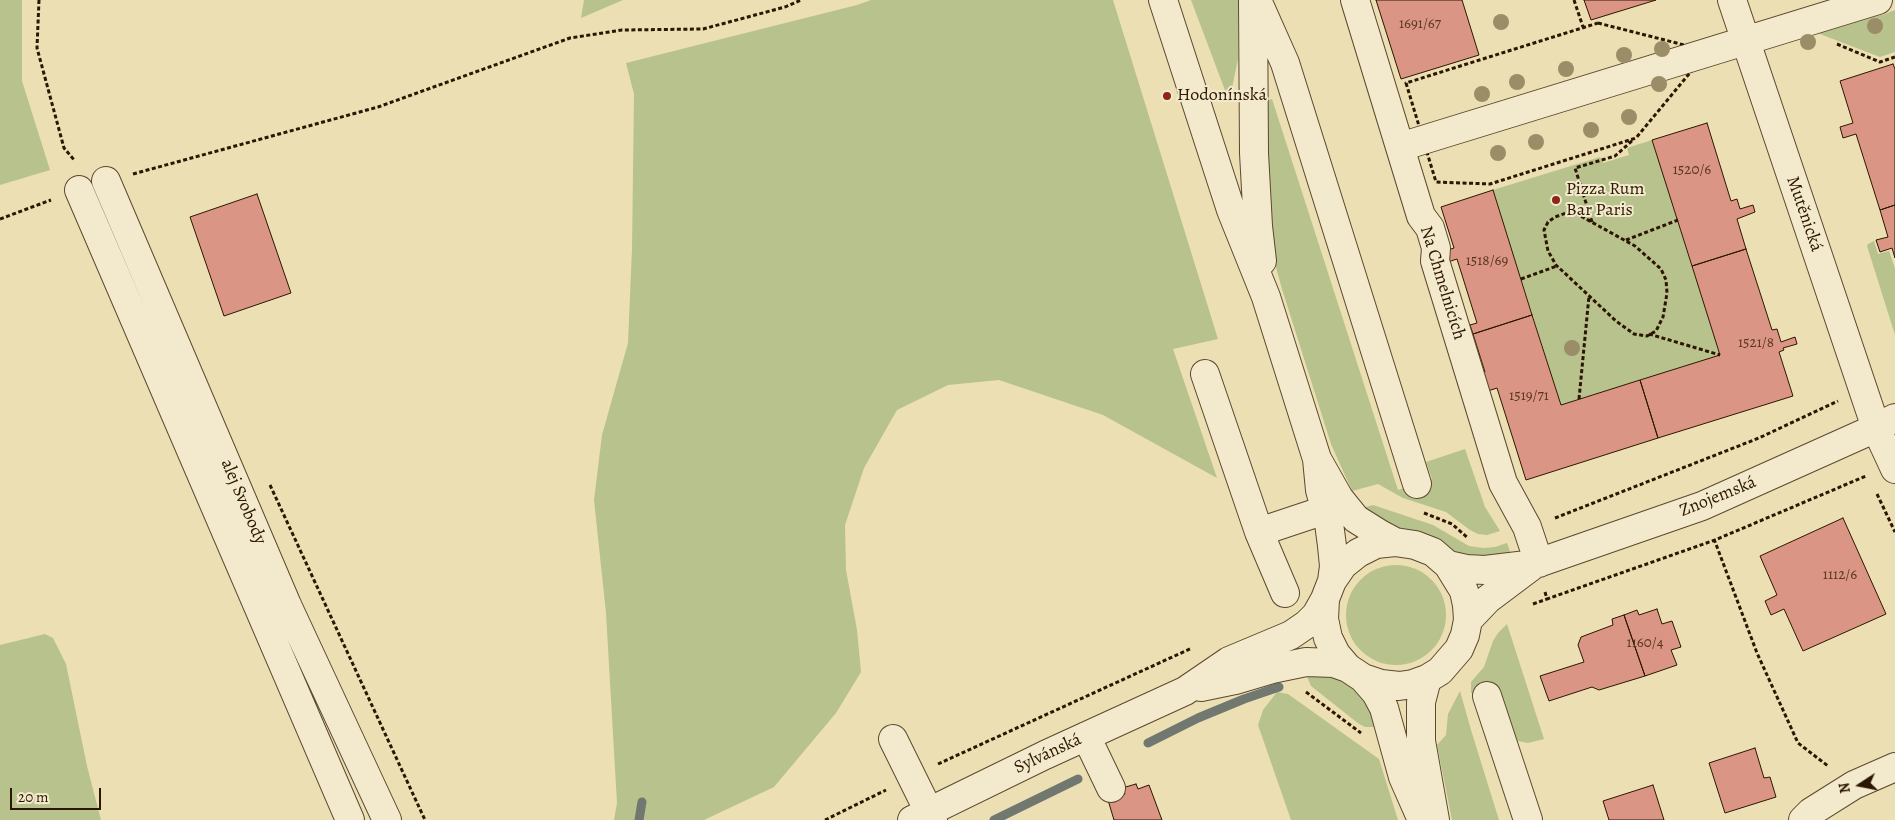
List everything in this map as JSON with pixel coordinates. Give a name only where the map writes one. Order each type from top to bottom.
[{"type":"street","points":[[1164,0],[1231,210],[1266,297],[1317,459],[1320,490],[1332,546],[1334,566],[1324,619],[1328,638],[1336,654],[1376,693],[1384,708],[1403,778],[1422,820]]},
{"type":"street","points":[[1253,0],[1254,153],[1258,226],[1266,297]]},
{"type":"street","points":[[1257,0],[1285,64],[1417,484]]},
{"type":"street","name":"Na Chmelnicích","points":[[1355,0],[1421,216],[1430,228],[1436,248],[1435,261],[1503,483],[1527,528],[1537,563]]},
{"type":"street","name":"Mutěnická","points":[[1732,0],[1863,390],[1886,423],[1895,469]]},
{"type":"street","points":[[1400,147],[1878,0]]},
{"type":"street","name":"alej Svobody","points":[[117,178],[287,605],[387,820]]},
{"type":"street","name":"alej Svobody","points":[[79,190],[350,820]]},
{"type":"street","points":[[1205,374],[1259,532],[1286,592]]},
{"type":"street","name":"Znojemská","points":[[1448,565],[1466,569],[1485,570],[1537,563],[1702,506],[1886,423]]},
{"type":"street","points":[[1317,459],[1339,498],[1356,519],[1395,542]]},
{"type":"street","points":[[1259,532],[1325,510]]},
{"type":"street","points":[[1328,590],[1343,565],[1358,552],[1376,544],[1395,542],[1415,545],[1433,552],[1448,565],[1464,591],[1468,620],[1465,635],[1459,649],[1440,671],[1427,679],[1399,686],[1381,684],[1356,673]]},
{"type":"street","name":"Znojemská","points":[[1468,620],[1488,599],[1537,563]]},
{"type":"street","name":"Sylvánská","points":[[925,817],[1086,736],[1185,691],[1229,661],[1291,635],[1307,624],[1316,614],[1328,590]]},
{"type":"street","name":"Sylvánská","points":[[1185,691],[1306,662],[1334,663],[1356,673]]},
{"type":"street","points":[[1427,679],[1421,702],[1421,735],[1435,820]]},
{"type":"street","points":[[1487,696],[1528,820]]},
{"type":"street","points":[[1086,736],[1110,788]]},
{"type":"street","points":[[893,739],[912,777],[925,817]]},
{"type":"street","points":[[1803,820],[1811,812],[1854,785],[1895,767]]},
{"type":"path","points":[[39,0],[37,48],[64,148],[77,163]]},
{"type":"path","points":[[117,178],[378,107],[570,38],[622,30],[703,29],[801,0]]},
{"type":"path","points":[[1574,0],[1583,27]]},
{"type":"path","points":[[1835,44],[1880,62],[1895,57]]},
{"type":"path","points":[[1592,222],[1575,168],[1615,156],[1636,138]]},
{"type":"path","points":[[0,219],[52,200]]},
{"type":"path","points":[[1569,212],[1578,214],[1592,222],[1625,240],[1652,259],[1661,269],[1666,280],[1667,293],[1663,317],[1656,331],[1641,336],[1634,334],[1616,321],[1557,266],[1548,251],[1544,230],[1548,222],[1555,217],[1569,212]]},
{"type":"path","points":[[1625,240],[1678,220]]},
{"type":"path","points":[[1521,279],[1557,266]]},
{"type":"path","points":[[1579,399],[1589,296]]},
{"type":"path","points":[[1649,334],[1720,355]]},
{"type":"path","points":[[1527,528],[1759,438],[1863,390]]},
{"type":"path","points":[[1537,563],[1548,599],[1715,540],[1869,475]]},
{"type":"path","points":[[270,483],[425,820]]},
{"type":"path","points":[[1876,491],[1895,532]]},
{"type":"path","points":[[1702,506],[1757,653],[1798,743],[1854,785]]},
{"type":"path","points":[[825,820],[912,777],[1195,647]]},
{"type":"green space","points":[[0,0],[22,0],[22,81],[50,170],[0,185]]},
{"type":"green space","points":[[584,0],[623,0],[581,18]]},
{"type":"green space","points":[[871,0],[1113,0],[1218,339],[1173,349],[1217,478],[1103,415],[999,380],[948,385],[897,410],[864,468],[845,525],[846,570],[857,630],[861,672],[836,713],[774,787],[704,820],[614,820],[617,803],[606,613],[594,500],[602,435],[628,343],[632,249],[634,94],[626,63]]},
{"type":"green space","points":[[1191,0],[1238,0],[1238,59],[1231,93],[1226,93]]},
{"type":"green space","points":[[1879,8],[1882,15],[1895,10],[1895,52],[1880,57],[1812,31]]},
{"type":"green space","points":[[1272,99],[1398,490],[1432,479],[1426,462],[1465,449],[1485,507],[1500,531],[1487,535],[1478,534],[1446,512],[1403,498],[1378,484],[1352,491],[1331,444],[1275,264],[1271,238],[1265,101]]},
{"type":"green space","points":[[1652,140],[1720,355],[1561,405],[1493,190],[1600,157],[1603,163],[1629,155],[1627,148]]},
{"type":"green space","points":[[1874,241],[1878,254],[1889,251],[1895,268],[1895,335],[1867,246]]},
{"type":"green space","points":[[1373,505],[1433,525],[1469,546],[1483,548],[1507,543],[1511,554],[1493,559],[1461,556],[1404,532],[1361,508]]},
{"type":"green space","points":[[1396,565],[1415,569],[1431,580],[1442,596],[1446,615],[1442,634],[1431,650],[1415,661],[1396,665],[1377,661],[1361,650],[1350,634],[1346,615],[1350,596],[1361,580],[1377,569]]},
{"type":"green space","points":[[1507,624],[1544,739],[1528,743],[1513,740],[1496,685],[1471,693],[1471,682],[1484,667],[1493,641]]},
{"type":"green space","points":[[45,634],[53,638],[66,664],[87,766],[101,820],[0,820],[0,645]]},
{"type":"green space","points":[[1305,672],[1319,672],[1350,684],[1365,702],[1377,727],[1365,727],[1359,724],[1311,686]]},
{"type":"green space","points":[[1460,691],[1499,820],[1452,820],[1437,745],[1446,735],[1448,714]]},
{"type":"green space","points":[[1277,692],[1288,694],[1379,759],[1398,820],[1291,820],[1258,725],[1263,710]]},
{"type":"building","points":[[1376,0],[1462,0],[1479,55],[1401,79]]},
{"type":"building","points":[[1584,0],[1656,0],[1591,20]]},
{"type":"building","points":[[1893,64],[1895,69],[1895,205],[1880,210],[1856,134],[1843,138],[1840,127],[1853,123],[1840,81]]},
{"type":"building","points":[[1707,123],[1731,201],[1737,199],[1740,209],[1753,205],[1755,212],[1737,219],[1746,249],[1692,266],[1652,140]]},
{"type":"building","points":[[1493,190],[1532,315],[1473,334],[1470,325],[1477,323],[1457,259],[1445,263],[1442,252],[1454,248],[1441,207]]},
{"type":"building","points":[[257,194],[291,293],[224,316],[190,217]]},
{"type":"building","points":[[1895,205],[1895,258],[1892,248],[1880,252],[1876,240],[1888,237],[1880,210]]},
{"type":"building","points":[[1746,249],[1772,330],[1777,329],[1781,342],[1795,337],[1797,344],[1783,348],[1784,350],[1779,352],[1793,396],[1658,438],[1640,380],[1720,355],[1692,266]]},
{"type":"building","points":[[1532,315],[1561,405],[1640,380],[1658,438],[1526,480],[1497,388],[1485,392],[1475,375],[1485,372],[1473,334]]},
{"type":"building","points":[[1843,518],[1886,614],[1803,651],[1784,609],[1771,615],[1765,601],[1777,595],[1760,556]]},
{"type":"building","points":[[1657,609],[1662,624],[1672,621],[1681,647],[1671,650],[1677,665],[1645,676],[1624,615],[1637,610],[1639,615]]},
{"type":"building","points":[[1624,615],[1645,676],[1599,690],[1592,687],[1549,701],[1540,676],[1584,662],[1578,645],[1581,637],[1613,625],[1612,619]]},
{"type":"building","points":[[1755,748],[1764,778],[1770,777],[1776,797],[1725,813],[1709,763]]},
{"type":"building","points":[[1136,784],[1138,789],[1149,785],[1162,820],[1114,820],[1108,800],[1125,794],[1122,788]]},
{"type":"building","points":[[1653,785],[1664,820],[1609,820],[1603,801]]},
{"type":"waterway","points":[[1148,743],[1198,718],[1279,687]]},
{"type":"waterway","points":[[994,820],[1078,779]]},
{"type":"waterway","points":[[639,820],[642,802]]},
{"type":"place","name":"Hodonínská","points":[[1167,96]]},
{"type":"place","name":"Pizza Rum Bar Paris","points":[[1556,200]]}]
